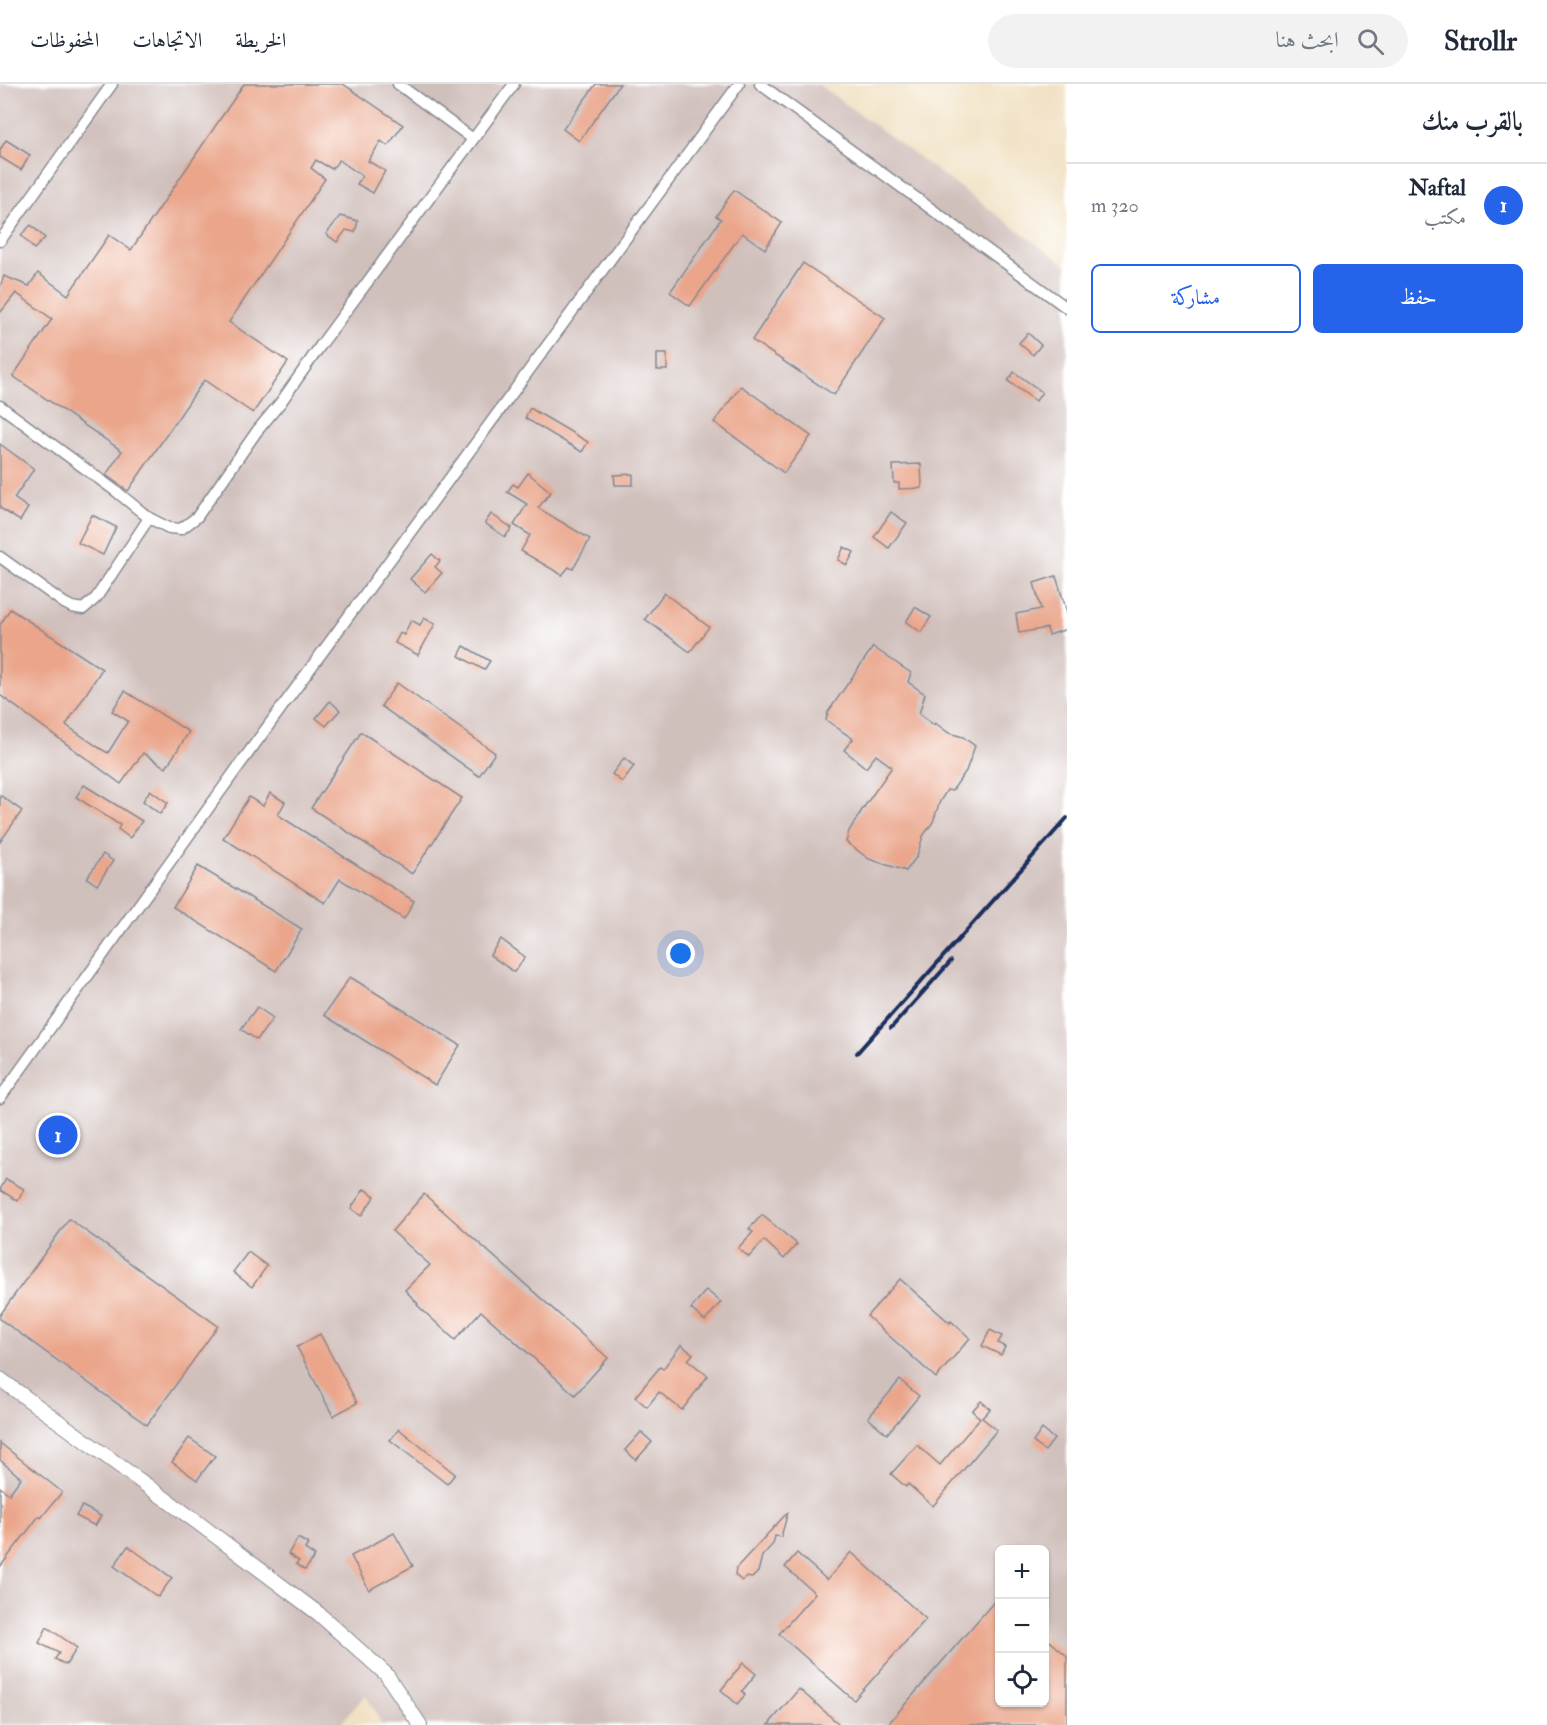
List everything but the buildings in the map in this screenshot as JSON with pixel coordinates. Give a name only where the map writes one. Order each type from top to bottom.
[{"type":"street","points":[[0,241],[112,84]]},
{"type":"street","points":[[398,84],[473,139]]},
{"type":"street","points":[[0,406],[149,518],[169,528],[182,529],[197,516],[257,431],[281,402],[514,84]]},
{"type":"street","points":[[0,1098],[238,767],[739,84]]},
{"type":"street","points":[[760,84],[1067,308]]},
{"type":"street","points":[[0,557],[64,603],[83,609],[96,598],[149,518]]},
{"type":"street","points":[[0,1379],[319,1614],[386,1674],[420,1725]]},
{"type":"shaded area","points":[[0,84],[818,84],[1067,266],[1067,1725],[382,1725],[366,1695],[339,1725],[0,1725]]},
{"type":"railway","points":[[857,1053],[1067,818]]},
{"type":"railway","points":[[891,1028],[951,961]]},
{"type":"place","name":"Naftal","points":[[58,1135]]}]
